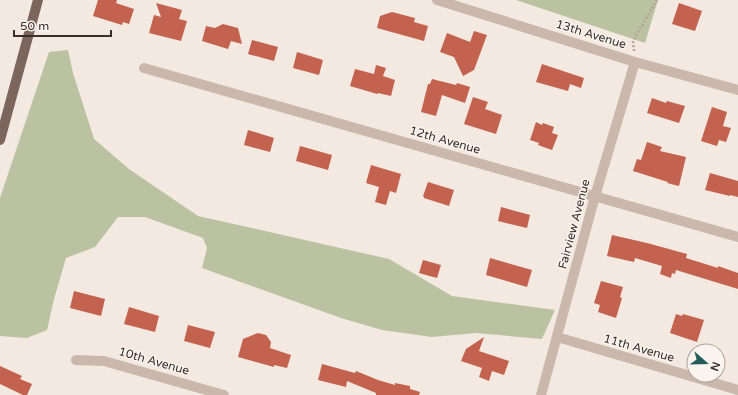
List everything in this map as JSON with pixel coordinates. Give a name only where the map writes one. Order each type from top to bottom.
[{"type":"main road","points":[[0,140],[38,0]]},
{"type":"street","name":"13th Avenue","points":[[437,0],[635,62],[738,90]]},
{"type":"street","name":"Fairview Avenue","points":[[541,395],[594,196],[635,62]]},
{"type":"street","name":"12th Avenue","points":[[144,68],[738,237]]},
{"type":"street","name":"11th Avenue","points":[[557,337],[738,390]]},
{"type":"street","name":"10th Avenue","points":[[76,360],[104,360],[224,395]]},
{"type":"path","points":[[635,62],[633,42],[657,0]]},
{"type":"green space","points":[[516,0],[658,0],[645,43]]},
{"type":"green space","points":[[68,50],[73,73],[94,139],[129,169],[198,216],[389,259],[452,296],[555,310],[542,339],[476,333],[432,337],[382,330],[341,318],[202,268],[207,248],[203,238],[145,217],[118,217],[95,247],[66,258],[47,330],[27,338],[0,336],[0,198],[49,52]]},
{"type":"building","points":[[98,0],[117,0],[116,3],[134,9],[129,24],[123,22],[122,25],[93,16]]},
{"type":"building","points":[[156,3],[182,10],[179,19],[187,21],[181,41],[149,33],[154,15],[161,17]]},
{"type":"building","points":[[679,3],[702,11],[695,31],[672,24]]},
{"type":"building","points":[[392,12],[415,18],[414,22],[428,26],[424,41],[377,28],[380,16]]},
{"type":"building","points":[[223,24],[238,28],[242,44],[231,41],[228,49],[202,41],[206,26],[215,28]]},
{"type":"building","points":[[474,31],[487,35],[474,70],[463,76],[454,57],[440,52],[447,33],[470,42]]},
{"type":"building","points":[[252,40],[278,47],[274,61],[248,54]]},
{"type":"building","points":[[297,52],[323,60],[319,75],[293,68]]},
{"type":"building","points":[[542,64],[584,78],[581,88],[570,84],[568,91],[536,82]]},
{"type":"building","points":[[376,65],[386,68],[383,76],[395,80],[391,96],[377,94],[350,86],[355,69],[374,74]]},
{"type":"building","points":[[432,79],[456,85],[457,83],[470,87],[465,103],[442,95],[436,116],[421,112],[428,84],[430,84]]},
{"type":"building","points":[[473,97],[488,102],[485,109],[502,115],[496,134],[464,124]]},
{"type":"building","points":[[652,98],[666,103],[667,101],[685,106],[679,123],[647,113]]},
{"type":"building","points":[[712,107],[727,112],[723,126],[731,128],[726,142],[719,140],[717,146],[701,141]]},
{"type":"building","points":[[536,122],[542,125],[543,123],[554,127],[552,133],[558,135],[552,150],[538,145],[539,143],[530,140]]},
{"type":"building","points":[[248,130],[274,138],[270,152],[244,145]]},
{"type":"building","points":[[647,142],[662,147],[660,151],[686,157],[679,186],[633,171],[637,159],[641,160]]},
{"type":"building","points":[[300,146],[332,155],[328,170],[296,161]]},
{"type":"building","points":[[371,165],[401,174],[396,193],[390,191],[386,205],[375,202],[379,187],[366,183]]},
{"type":"building","points":[[710,173],[738,181],[738,197],[705,190]]},
{"type":"building","points":[[428,182],[454,190],[449,206],[424,198],[423,196]]},
{"type":"building","points":[[501,207],[530,215],[527,228],[498,221]]},
{"type":"building","points":[[612,235],[687,254],[686,258],[738,273],[738,289],[676,270],[675,274],[672,273],[671,278],[660,274],[662,266],[635,258],[634,262],[607,256]]},
{"type":"building","points":[[490,258],[532,270],[527,287],[486,275]]},
{"type":"building","points":[[423,260],[441,265],[437,278],[419,273]]},
{"type":"building","points":[[601,281],[623,287],[620,297],[622,298],[616,318],[598,312],[600,305],[594,303]]},
{"type":"building","points":[[74,291],[105,299],[101,316],[70,308]]},
{"type":"building","points":[[129,307],[159,316],[155,332],[124,324]]},
{"type":"building","points":[[676,314],[682,316],[683,314],[704,320],[697,342],[670,333]]},
{"type":"building","points":[[188,325],[215,332],[210,348],[184,341]]},
{"type":"building","points":[[258,333],[266,335],[271,342],[270,348],[291,355],[287,368],[274,365],[274,367],[238,357],[243,339]]},
{"type":"building","points":[[484,337],[479,351],[509,361],[504,375],[492,371],[489,381],[479,377],[482,368],[461,361],[466,349]]},
{"type":"building","points":[[322,364],[355,373],[356,371],[395,385],[395,383],[410,386],[410,389],[420,392],[419,395],[376,395],[376,393],[347,381],[346,387],[318,380]]},
{"type":"building","points":[[0,366],[22,376],[20,379],[32,384],[27,395],[23,395],[0,384]]}]
